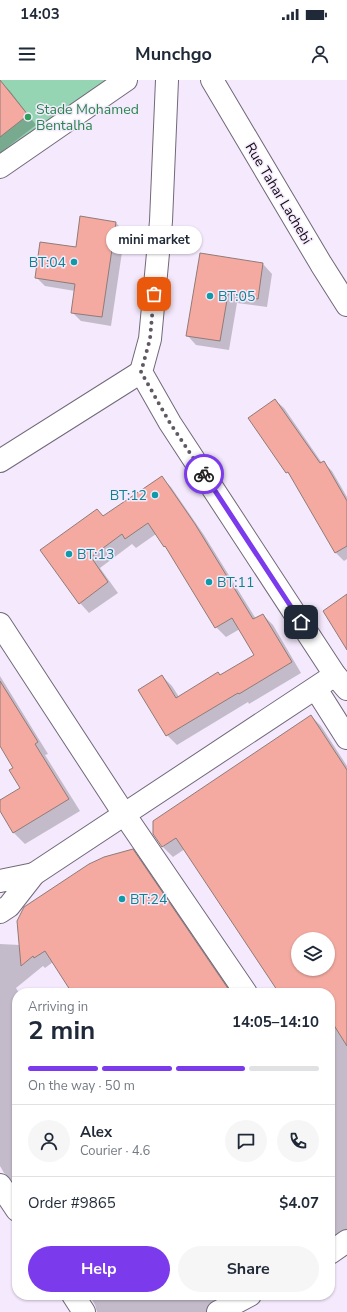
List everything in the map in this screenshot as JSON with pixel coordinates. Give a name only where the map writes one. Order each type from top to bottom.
[{"type":"street","points":[[0,167],[126,80]]},
{"type":"street","points":[[0,461],[141,372],[150,339],[158,244],[167,80]]},
{"type":"street","name":"Rue Tahar Lachebi","points":[[212,80],[321,264],[347,304]]},
{"type":"street","points":[[0,912],[9,906],[34,874],[316,689],[341,682],[170,423],[141,372]]},
{"type":"street","points":[[0,624],[124,814],[243,988]]},
{"type":"street","points":[[316,689],[347,738]]},
{"type":"street","points":[[0,881],[34,874]]},
{"type":"street","points":[[0,1185],[12,1203]]},
{"type":"street","points":[[335,1249],[347,1241]]},
{"type":"street","points":[[76,1300],[84,1312]]},
{"type":"street","points":[[218,1312],[241,1300]]},
{"type":"green space","name":"Stade Mohamed Bentalha","points":[[0,80],[113,80],[0,154]]},
{"type":"building","points":[[0,80],[28,115],[0,137]]},
{"type":"building","name":"BT:04","points":[[80,216],[116,222],[102,317],[71,313],[75,284],[35,278],[40,242],[76,247]]},
{"type":"building","name":"BT:05","points":[[200,253],[263,263],[258,299],[228,294],[220,341],[186,336]]},
{"type":"building","points":[[275,399],[320,463],[324,461],[347,501],[347,546],[335,553],[288,472],[286,473],[248,418]]},
{"type":"building","points":[[162,476],[195,524],[253,619],[263,614],[292,662],[166,736],[138,690],[162,675],[176,698],[218,672],[220,675],[254,655],[232,618],[215,628],[165,546],[164,547],[148,523],[125,539],[122,534],[91,557],[108,582],[79,604],[40,550],[97,509],[103,516]]},
{"type":"building","points":[[347,594],[347,650],[323,611]]},
{"type":"building","points":[[0,681],[38,742],[35,744],[69,799],[13,833],[0,811],[0,800],[20,788],[9,770],[13,768],[0,746]]},
{"type":"building","points":[[311,715],[347,770],[347,1046],[335,1027],[335,988],[276,988],[176,838],[162,847],[153,834],[153,821]]},
{"type":"building","points":[[133,849],[228,988],[69,988],[45,951],[34,958],[33,956],[21,966],[17,921],[24,907],[89,864],[104,857]]},
{"type":"way so far","points":[[154,294],[150,339],[141,372],[170,423],[204,474]]},
{"type":"place","name":"Stade Mohamed Bentalha","points":[[28,117]]},
{"type":"place","name":"BT:04","points":[[74,262]]},
{"type":"place","name":"mini market","points":[[154,294]]},
{"type":"place","name":"BT:05","points":[[210,296]]},
{"type":"place","name":"BT:12","points":[[155,495]]},
{"type":"place","name":"BT:13","points":[[69,554]]},
{"type":"place","name":"BT:11","points":[[209,582]]},
{"type":"place","name":"BT:24","points":[[122,899]]},
{"type":"route","points":[[204,474],[301,622]]}]
